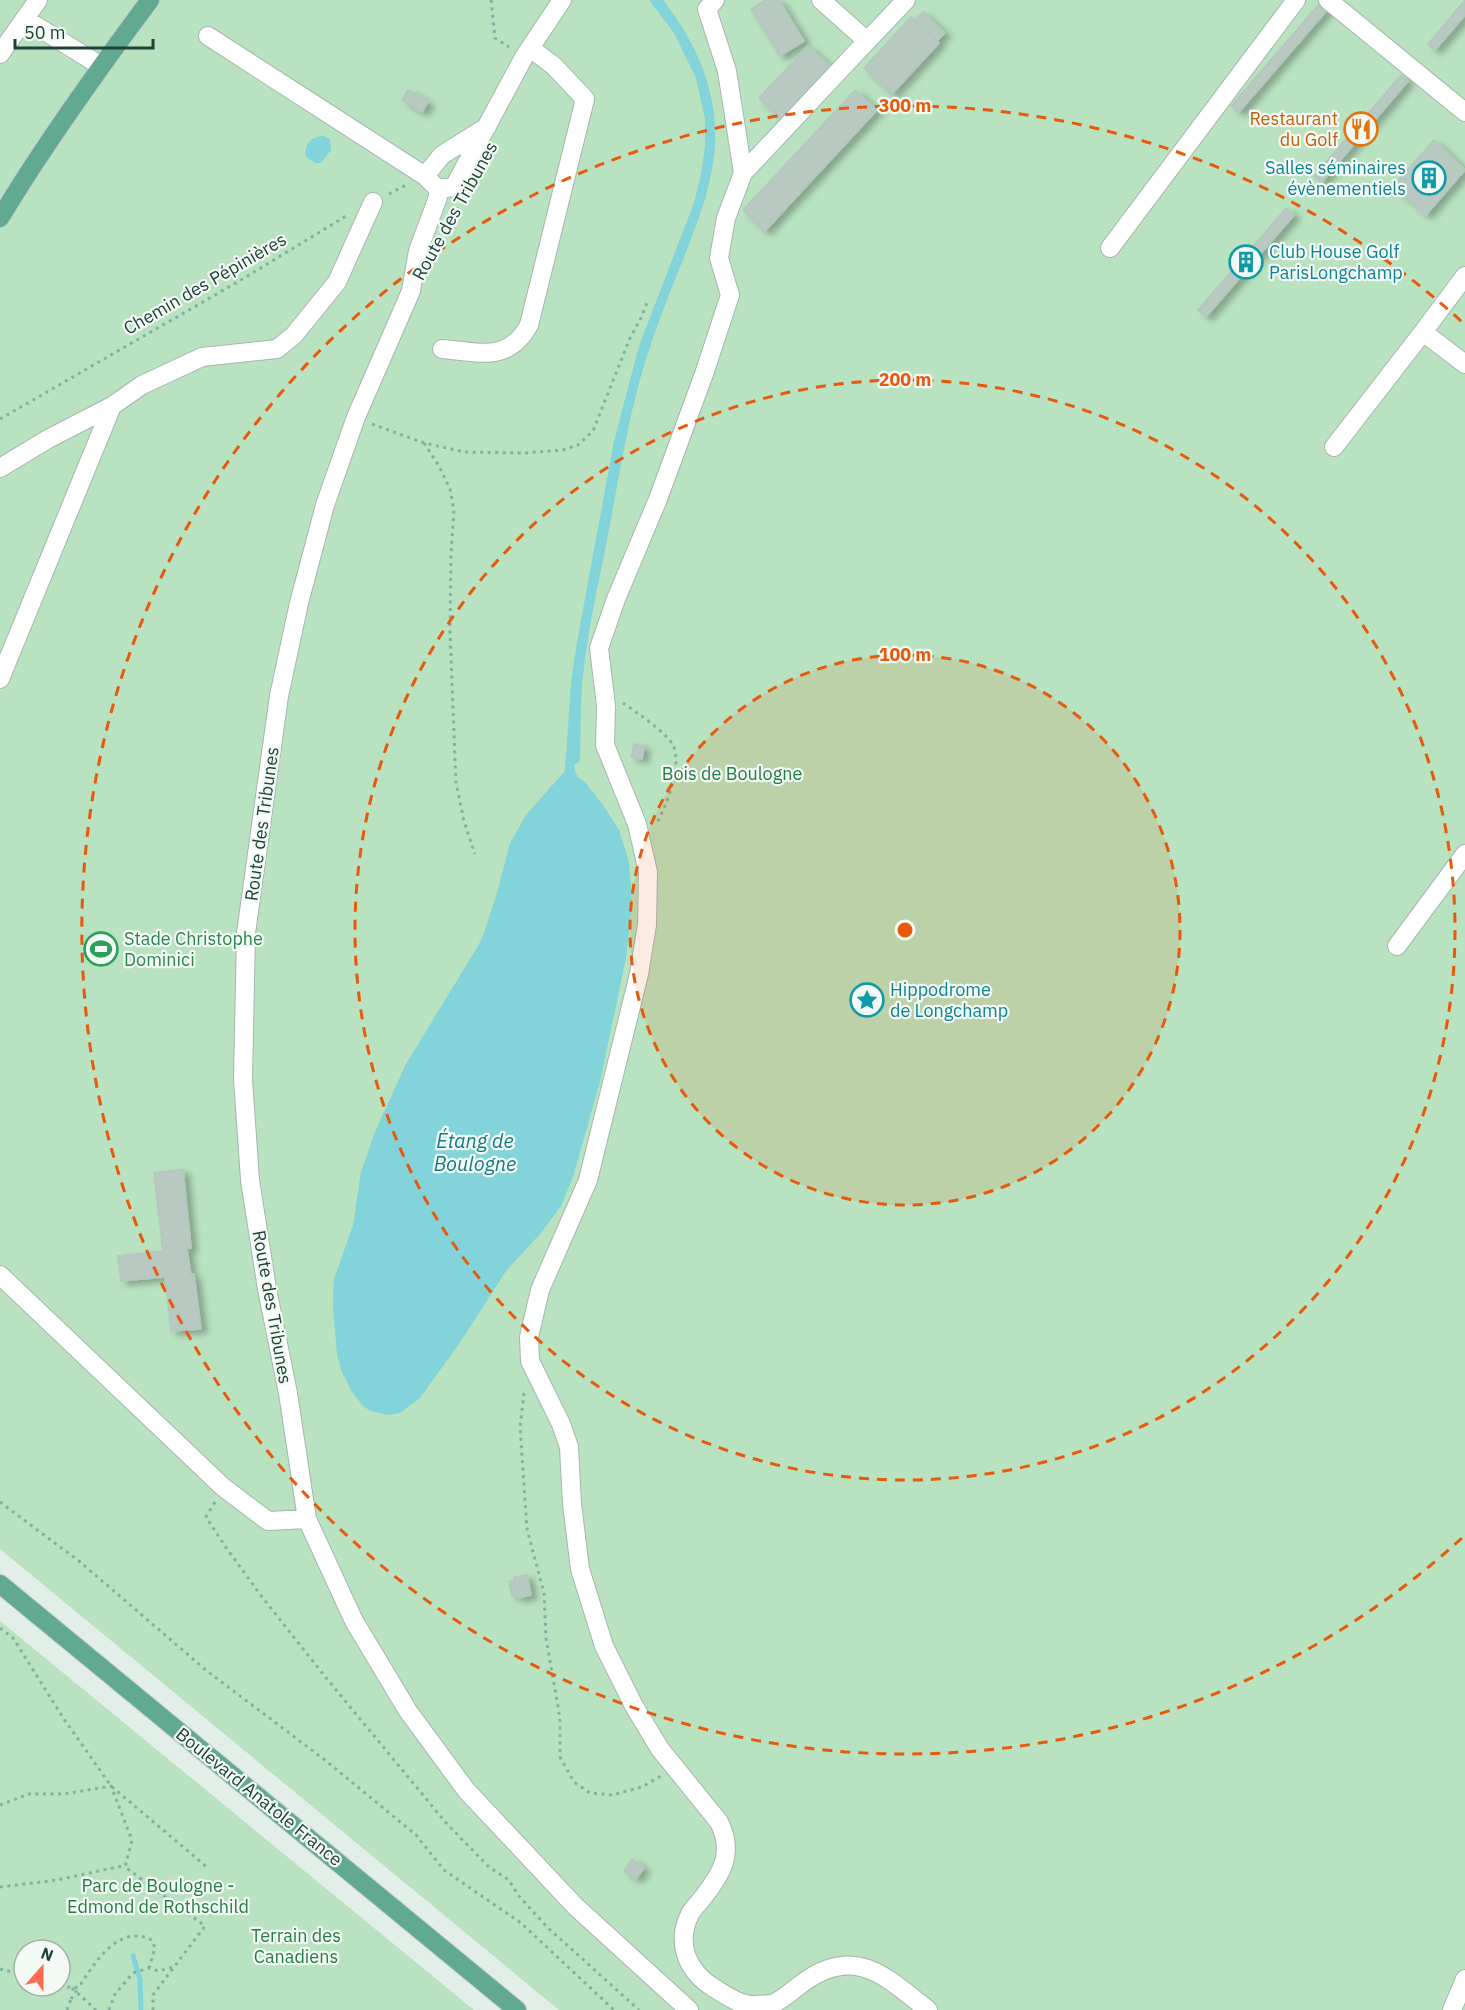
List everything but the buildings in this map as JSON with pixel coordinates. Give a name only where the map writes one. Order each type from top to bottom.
[{"type":"main road","points":[[0,218],[34,161],[150,0]]},
{"type":"main road","name":"Boulevard Anatole France","points":[[0,1584],[517,2010]]},
{"type":"street","points":[[0,54],[38,0]]},
{"type":"street","name":"Route des Tribunes","points":[[438,189],[454,187],[493,129],[527,52],[562,0]]},
{"type":"street","points":[[821,0],[867,41]]},
{"type":"street","points":[[906,0],[743,174],[726,218],[719,258],[730,295],[662,489],[616,599],[599,648],[606,706],[605,745],[636,824],[648,872],[646,925],[639,974],[588,1180],[540,1290],[529,1337],[530,1361],[561,1424],[569,1448],[572,1504],[580,1569],[604,1646],[634,1706],[660,1749],[724,1830],[727,1860],[717,1879],[690,1913],[685,1930],[684,1952],[691,1967],[712,1987],[749,2006],[774,2003],[826,1968],[842,1964],[868,1968],[893,1982],[928,2010]]},
{"type":"street","points":[[1110,248],[1296,0]]},
{"type":"street","points":[[1328,0],[1465,112]]},
{"type":"street","points":[[707,3],[727,71],[743,174]]},
{"type":"street","points":[[25,19],[101,66]]},
{"type":"street","points":[[208,36],[425,176]]},
{"type":"street","points":[[442,349],[502,351],[512,347],[522,338],[529,326],[585,99],[554,66],[527,52]]},
{"type":"street","name":"Route des Tribunes","points":[[493,129],[442,155],[425,176],[438,189],[438,197],[418,251],[411,291],[356,417],[325,505],[299,603],[279,696],[246,933],[243,1079],[250,1180],[267,1289],[288,1393],[307,1519],[354,1621],[408,1711],[466,1791],[575,1906],[689,2010]]},
{"type":"street","points":[[0,468],[48,439],[112,406],[142,385],[202,357],[277,349],[294,335],[337,282],[373,202]]},
{"type":"street","points":[[1334,447],[1465,276]]},
{"type":"street","points":[[1423,332],[1465,364]]},
{"type":"street","points":[[0,678],[112,406]]},
{"type":"street","points":[[1397,946],[1465,854]]},
{"type":"street","points":[[0,1275],[223,1487],[268,1521],[307,1519]]},
{"type":"street","points":[[1452,2010],[1465,1979]]},
{"type":"path","points":[[491,0],[495,38],[527,52]]},
{"type":"path","name":"Chemin des Pépinières","points":[[0,419],[242,280],[352,212],[425,176]]},
{"type":"path","name":"Route des Tribunes","points":[[443,235],[464,198]]},
{"type":"path","points":[[356,417],[424,443],[465,452],[524,453],[563,450],[578,445],[593,431],[630,338],[648,300]]},
{"type":"path","points":[[424,443],[450,489],[454,510],[450,632],[456,783],[464,821],[475,854]]},
{"type":"path","points":[[604,691],[650,721],[673,745],[676,767],[666,806],[643,851]]},
{"type":"path","points":[[525,1392],[520,1427],[527,1529],[544,1593],[546,1638],[560,1718],[560,1757],[574,1782],[590,1793],[612,1795],[642,1787],[676,1768]]},
{"type":"path","points":[[223,1487],[206,1517],[262,1597],[327,1680],[447,1824],[489,1867],[509,1880],[518,1895],[546,1927],[639,2010]]},
{"type":"path","points":[[0,1502],[79,1561],[207,1671],[325,1760],[416,1834],[444,1870],[521,1923],[614,2010]]},
{"type":"path","points":[[0,1628],[13,1638],[64,1719],[111,1786],[132,1840],[125,1867]]},
{"type":"path","points":[[0,1805],[29,1794],[64,1794],[111,1786],[208,1868]]},
{"type":"path","points":[[0,1887],[57,1880],[122,1866],[205,1926],[153,1995],[153,2010]]},
{"type":"path","points":[[67,2010],[71,1999],[102,1952],[121,1940],[134,1935],[152,1940],[155,1948],[149,1968]]},
{"type":"path","points":[[109,2010],[115,1994],[133,1973],[149,1968],[159,1971],[174,1967]]},
{"type":"path","points":[[72,1988],[79,1987]]},
{"type":"path","points":[[72,1988],[96,2010]]},
{"type":"green space","name":"Bois de Boulogne","points":[[0,0],[1465,0],[1465,2010],[559,2010],[0,1549]]},
{"type":"green space","name":"Parc de Boulogne - Edmond de Rothschild","points":[[0,1621],[474,2010],[0,2010]]},
{"type":"water","name":"Étang de Boulogne","points":[[649,0],[663,0],[685,32],[702,66],[712,102],[715,141],[706,197],[653,339],[633,407],[585,657],[580,761],[574,765],[578,777],[586,783],[619,830],[629,862],[632,902],[627,953],[600,1082],[573,1177],[561,1206],[541,1233],[506,1271],[461,1341],[420,1398],[400,1413],[387,1415],[364,1407],[352,1392],[337,1355],[333,1306],[334,1279],[353,1225],[361,1172],[375,1132],[406,1064],[484,933],[510,843],[526,815],[565,771],[571,683],[577,642],[614,441],[639,346],[694,203],[701,174],[705,147],[705,119],[696,78],[674,33]]},
{"type":"water","points":[[323,136],[330,139],[331,150],[321,163],[315,163],[305,156],[306,148],[312,139]]},
{"type":"waterway","points":[[133,1956],[140,1979],[141,2010]]},
{"type":"place","name":"Restaurant du Golf","points":[[1361,129]]},
{"type":"place","name":"Salles séminaires évènementiels","points":[[1429,178]]},
{"type":"place","name":"Club House Golf ParisLongchamp","points":[[1246,262]]},
{"type":"place","name":"Stade Christophe Dominici","points":[[101,949]]},
{"type":"place","name":"Hippodrome de Longchamp","points":[[867,1000]]},
{"type":"park label","name":"Terrain des Canadiens","points":[[296,1946]]}]
